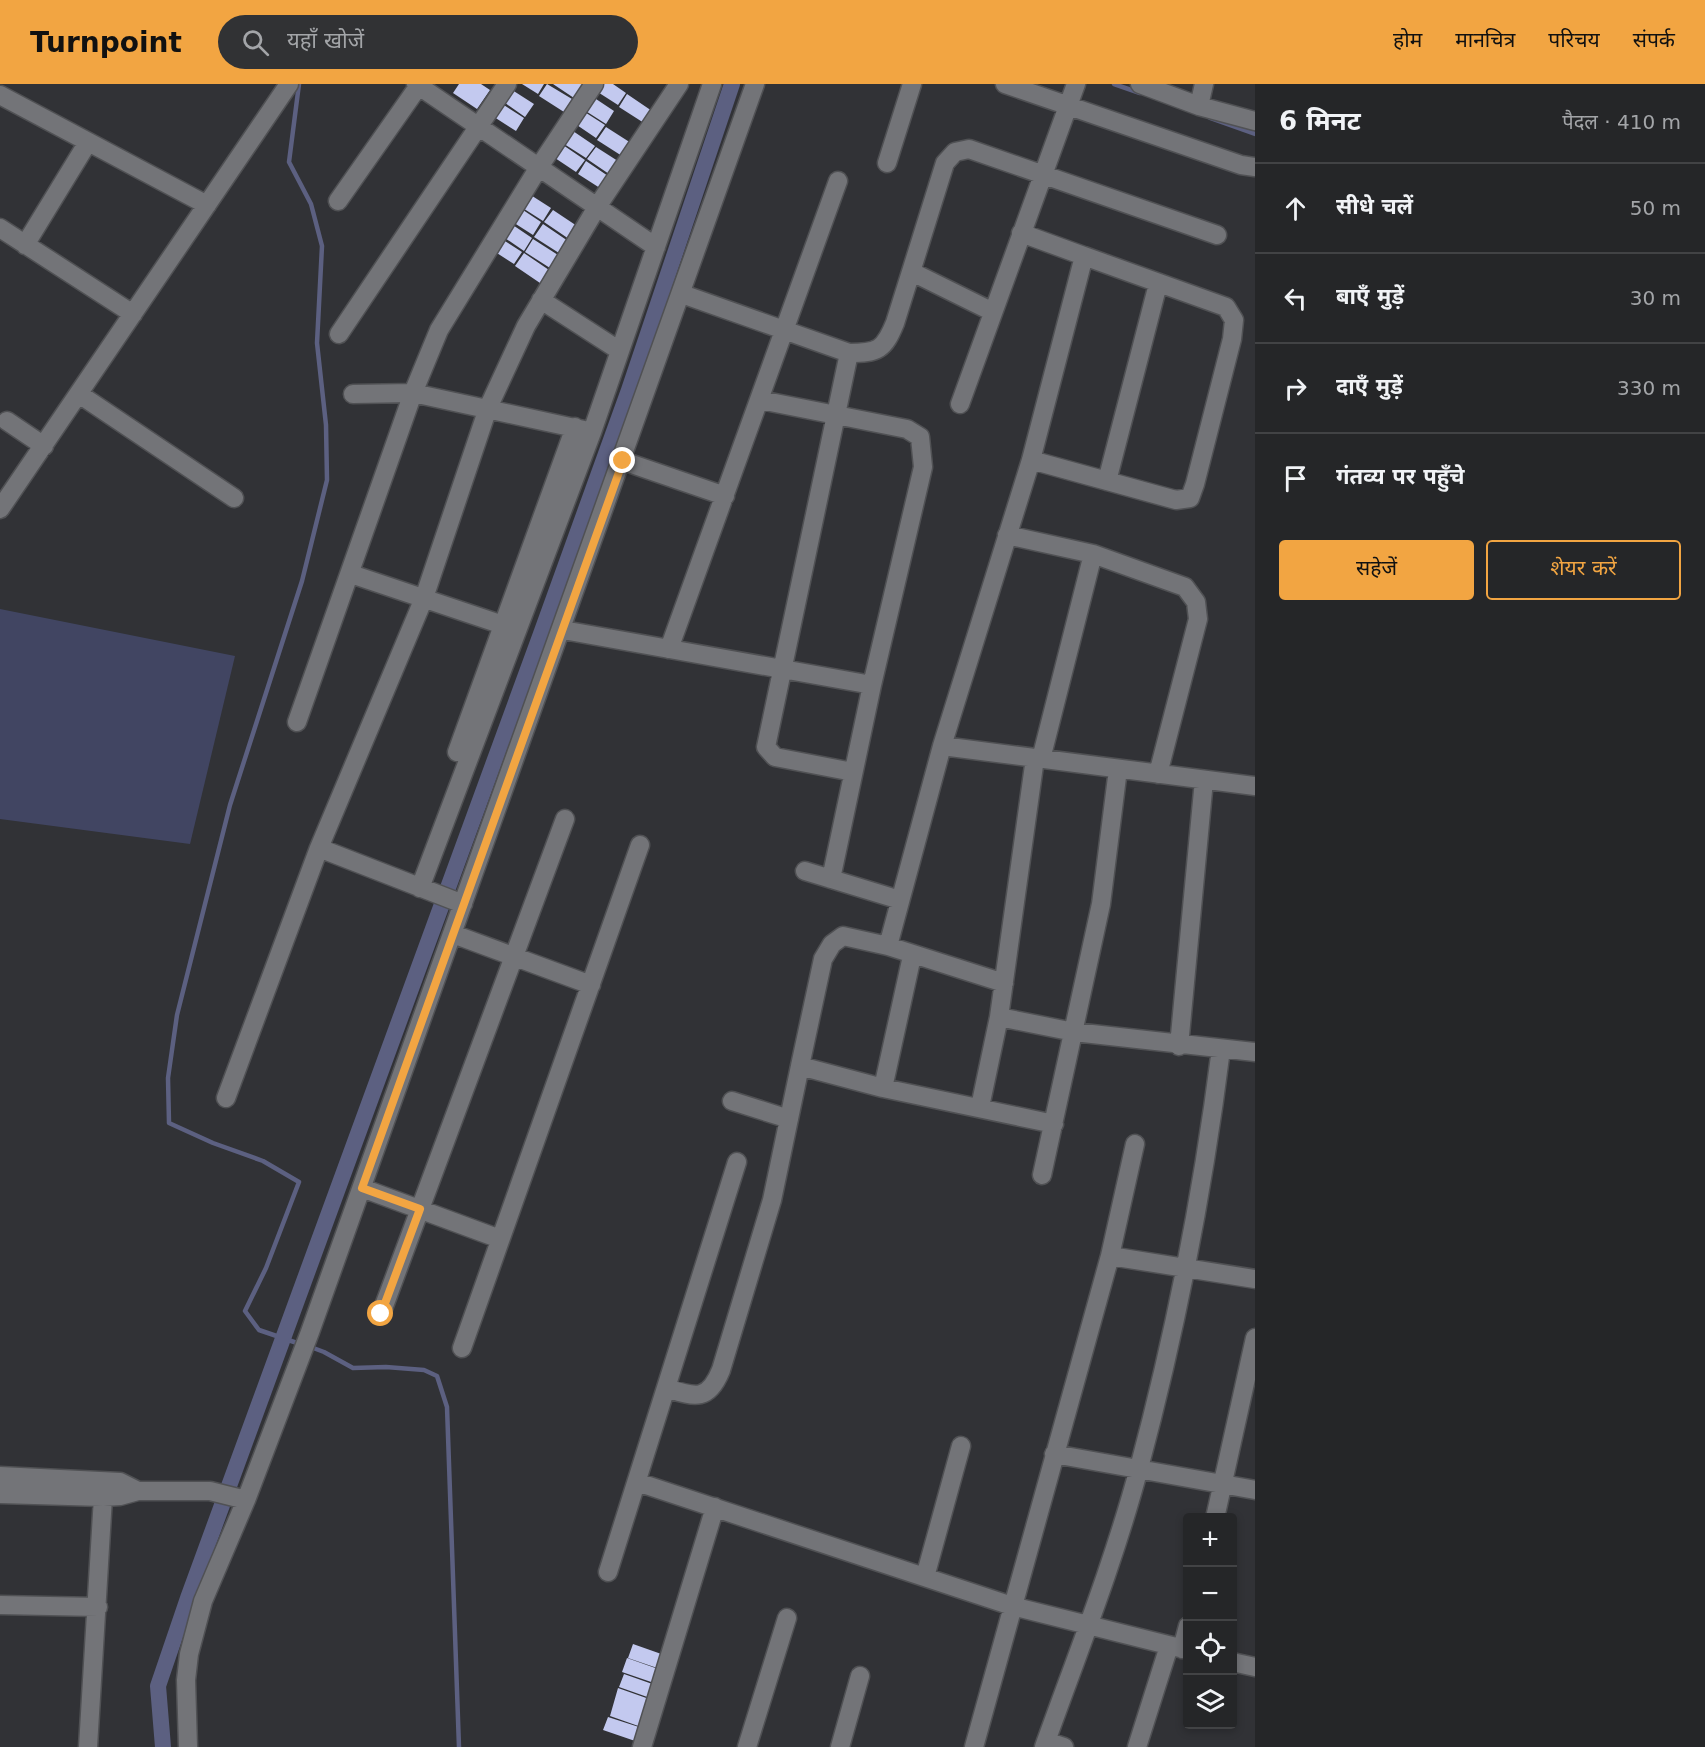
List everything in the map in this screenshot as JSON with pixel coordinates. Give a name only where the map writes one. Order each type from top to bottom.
[{"type":"street","points":[[339,334],[507,84]]},
{"type":"street","points":[[297,722],[351,574],[412,393],[439,330],[539,167],[594,84]]},
{"type":"street","points":[[226,1098],[320,848],[424,598],[488,408],[526,326],[541,300],[597,207],[678,84]]},
{"type":"street","points":[[457,752],[503,625],[583,429],[620,351],[712,84]]},
{"type":"street","points":[[188,1747],[185,1710],[189,1654],[203,1601],[241,1498],[301,1357],[453,934],[458,902],[562,630],[755,84]]},
{"type":"street","points":[[887,163],[912,84]]},
{"type":"street","points":[[1005,84],[1241,165],[1255,167]]},
{"type":"street","points":[[960,404],[1076,84]]},
{"type":"street","points":[[1140,84],[1199,106],[1255,121]]},
{"type":"street","points":[[1199,106],[1204,84]]},
{"type":"street","points":[[338,201],[418,85],[656,247]]},
{"type":"street","points":[[0,509],[286,88]]},
{"type":"street","points":[[0,95],[207,205]]},
{"type":"street","points":[[25,245],[88,142]]},
{"type":"street","points":[[682,294],[849,353],[871,353],[886,344],[912,272],[945,163],[955,153],[969,149],[1217,235]]},
{"type":"street","points":[[669,649],[838,181]]},
{"type":"street","points":[[0,228],[133,314]]},
{"type":"street","points":[[1021,233],[1226,307],[1234,320],[1232,339],[1190,498],[1176,500],[1031,460]]},
{"type":"street","points":[[888,946],[942,746],[1031,460],[1084,256]]},
{"type":"street","points":[[912,272],[993,312]]},
{"type":"street","points":[[1107,481],[1158,284]]},
{"type":"street","points":[[541,300],[620,351]]},
{"type":"street","points":[[849,353],[834,415],[766,747],[775,757],[854,772]]},
{"type":"street","points":[[353,394],[412,393],[583,429]]},
{"type":"street","points":[[79,394],[234,498]]},
{"type":"street","points":[[760,400],[907,429],[920,437],[923,449],[923,467],[872,685],[831,879]]},
{"type":"street","points":[[2,423],[44,446]]},
{"type":"street","points":[[425,890],[583,429]]},
{"type":"street","points":[[623,461],[724,496]]},
{"type":"street","points":[[1007,535],[1093,554],[1185,587],[1196,602],[1198,619],[1158,774]]},
{"type":"street","points":[[980,1107],[999,1017],[1038,758],[1093,554]]},
{"type":"street","points":[[351,574],[503,625]]},
{"type":"street","points":[[562,630],[872,685]]},
{"type":"street","points":[[942,746],[1255,786]]},
{"type":"street","points":[[1041,1175],[1101,904],[1118,769]]},
{"type":"street","points":[[1179,1046],[1204,780]]},
{"type":"street","points":[[381,1314],[565,819]]},
{"type":"street","points":[[462,1348],[640,845]]},
{"type":"street","points":[[320,848],[458,902]]},
{"type":"street","points":[[805,871],[900,900]]},
{"type":"street","points":[[453,934],[591,985]]},
{"type":"street","points":[[666,1388],[700,1395],[709,1392],[716,1382],[772,1200],[823,959],[832,944],[843,936],[888,946],[912,956],[1004,983]]},
{"type":"street","points":[[883,1088],[912,956]]},
{"type":"street","points":[[999,1017],[1074,1032],[1179,1046],[1255,1052]]},
{"type":"street","points":[[1064,1747],[1045,1744],[1088,1624],[1139,1469],[1187,1268],[1210,1137],[1221,1049]]},
{"type":"street","points":[[800,1066],[883,1088],[1054,1124]]},
{"type":"street","points":[[732,1101],[789,1119]]},
{"type":"street","points":[[974,1747],[1110,1256],[1135,1144]]},
{"type":"street","points":[[609,1572],[737,1162]]},
{"type":"street","points":[[362,1188],[500,1239]]},
{"type":"street","points":[[1110,1256],[1255,1279]]},
{"type":"street","points":[[1216,1513],[1255,1338]]},
{"type":"street","points":[[925,1577],[961,1446]]},
{"type":"street","points":[[1054,1454],[1255,1490]]},
{"type":"street","points":[[0,1476],[120,1482],[138,1491]]},
{"type":"street","points":[[637,1482],[1012,1606],[1179,1648],[1137,1747]]},
{"type":"street","points":[[0,1494],[103,1497],[120,1496],[138,1491],[210,1491],[241,1498]]},
{"type":"street","points":[[88,1747],[103,1497]]},
{"type":"street","points":[[642,1747],[715,1508]]},
{"type":"street","points":[[0,1605],[98,1607]]},
{"type":"street","points":[[747,1747],[788,1618]]},
{"type":"street","points":[[1237,1663],[1255,1667]]},
{"type":"street","points":[[840,1747],[860,1676]]},
{"type":"shaded area","points":[[0,609],[235,656],[190,844],[0,819]]},
{"type":"building","points":[[459,84],[481,84],[490,90],[477,109],[453,93]]},
{"type":"building","points":[[522,84],[544,84],[538,94]]},
{"type":"building","points":[[547,84],[572,99],[564,112],[539,96]]},
{"type":"building","points":[[553,84],[583,84],[574,98]]},
{"type":"building","points":[[596,84],[613,84],[626,93],[618,105],[593,89]]},
{"type":"building","points":[[509,88],[534,104],[525,117],[501,100]]},
{"type":"building","points":[[627,94],[652,111],[644,123],[619,107]]},
{"type":"building","points":[[590,95],[614,111],[606,124],[581,108]]},
{"type":"building","points":[[499,102],[524,118],[516,131],[491,115]]},
{"type":"building","points":[[580,109],[605,125],[596,138],[571,121]]},
{"type":"building","points":[[606,127],[631,143],[622,156],[597,140]]},
{"type":"building","points":[[570,129],[595,146],[586,158],[561,142]]},
{"type":"building","points":[[560,143],[585,160],[576,172],[552,156]]},
{"type":"building","points":[[596,147],[621,163],[612,176],[587,159]]},
{"type":"building","points":[[586,161],[611,178],[603,190],[578,174]]},
{"type":"building","points":[[526,192],[551,208],[543,221],[518,205]]},
{"type":"building","points":[[517,206],[541,222],[533,235],[508,219]]},
{"type":"building","points":[[553,210],[577,226],[569,239],[544,222]]},
{"type":"building","points":[[507,221],[532,238],[524,251],[499,234]]},
{"type":"building","points":[[543,224],[568,241],[559,253],[534,237]]},
{"type":"building","points":[[497,236],[522,252],[514,264],[489,248]]},
{"type":"building","points":[[533,239],[558,255],[550,268],[525,252]]},
{"type":"building","points":[[524,253],[549,270],[540,283],[515,266]]},
{"type":"building","points":[[633,1644],[667,1656],[663,1670],[628,1658]]},
{"type":"building","points":[[627,1658],[661,1670],[657,1684],[622,1672]]},
{"type":"building","points":[[624,1674],[658,1686],[653,1699],[619,1687]]},
{"type":"building","points":[[618,1688],[652,1700],[644,1728],[610,1716]]},
{"type":"building","points":[[608,1717],[642,1728],[638,1742],[603,1730]]},
{"type":"waterway","points":[[299,84],[289,162],[311,204],[322,246],[317,343],[326,425],[327,480],[302,581],[230,805],[177,1015],[168,1078],[169,1123],[213,1143],[263,1161],[299,1182],[266,1268],[245,1311],[259,1330],[300,1344]]},
{"type":"waterway","points":[[163,1747],[158,1686],[188,1598],[629,390],[732,84]]},
{"type":"waterway","points":[[1114,84],[1140,93]]},
{"type":"waterway","points":[[1210,118],[1255,134]]},
{"type":"waterway","points":[[308,1346],[353,1368],[386,1367],[424,1370],[437,1376],[447,1407],[459,1747]]},
{"type":"route","points":[[381,1314],[420,1209],[362,1188],[623,461]]}]
